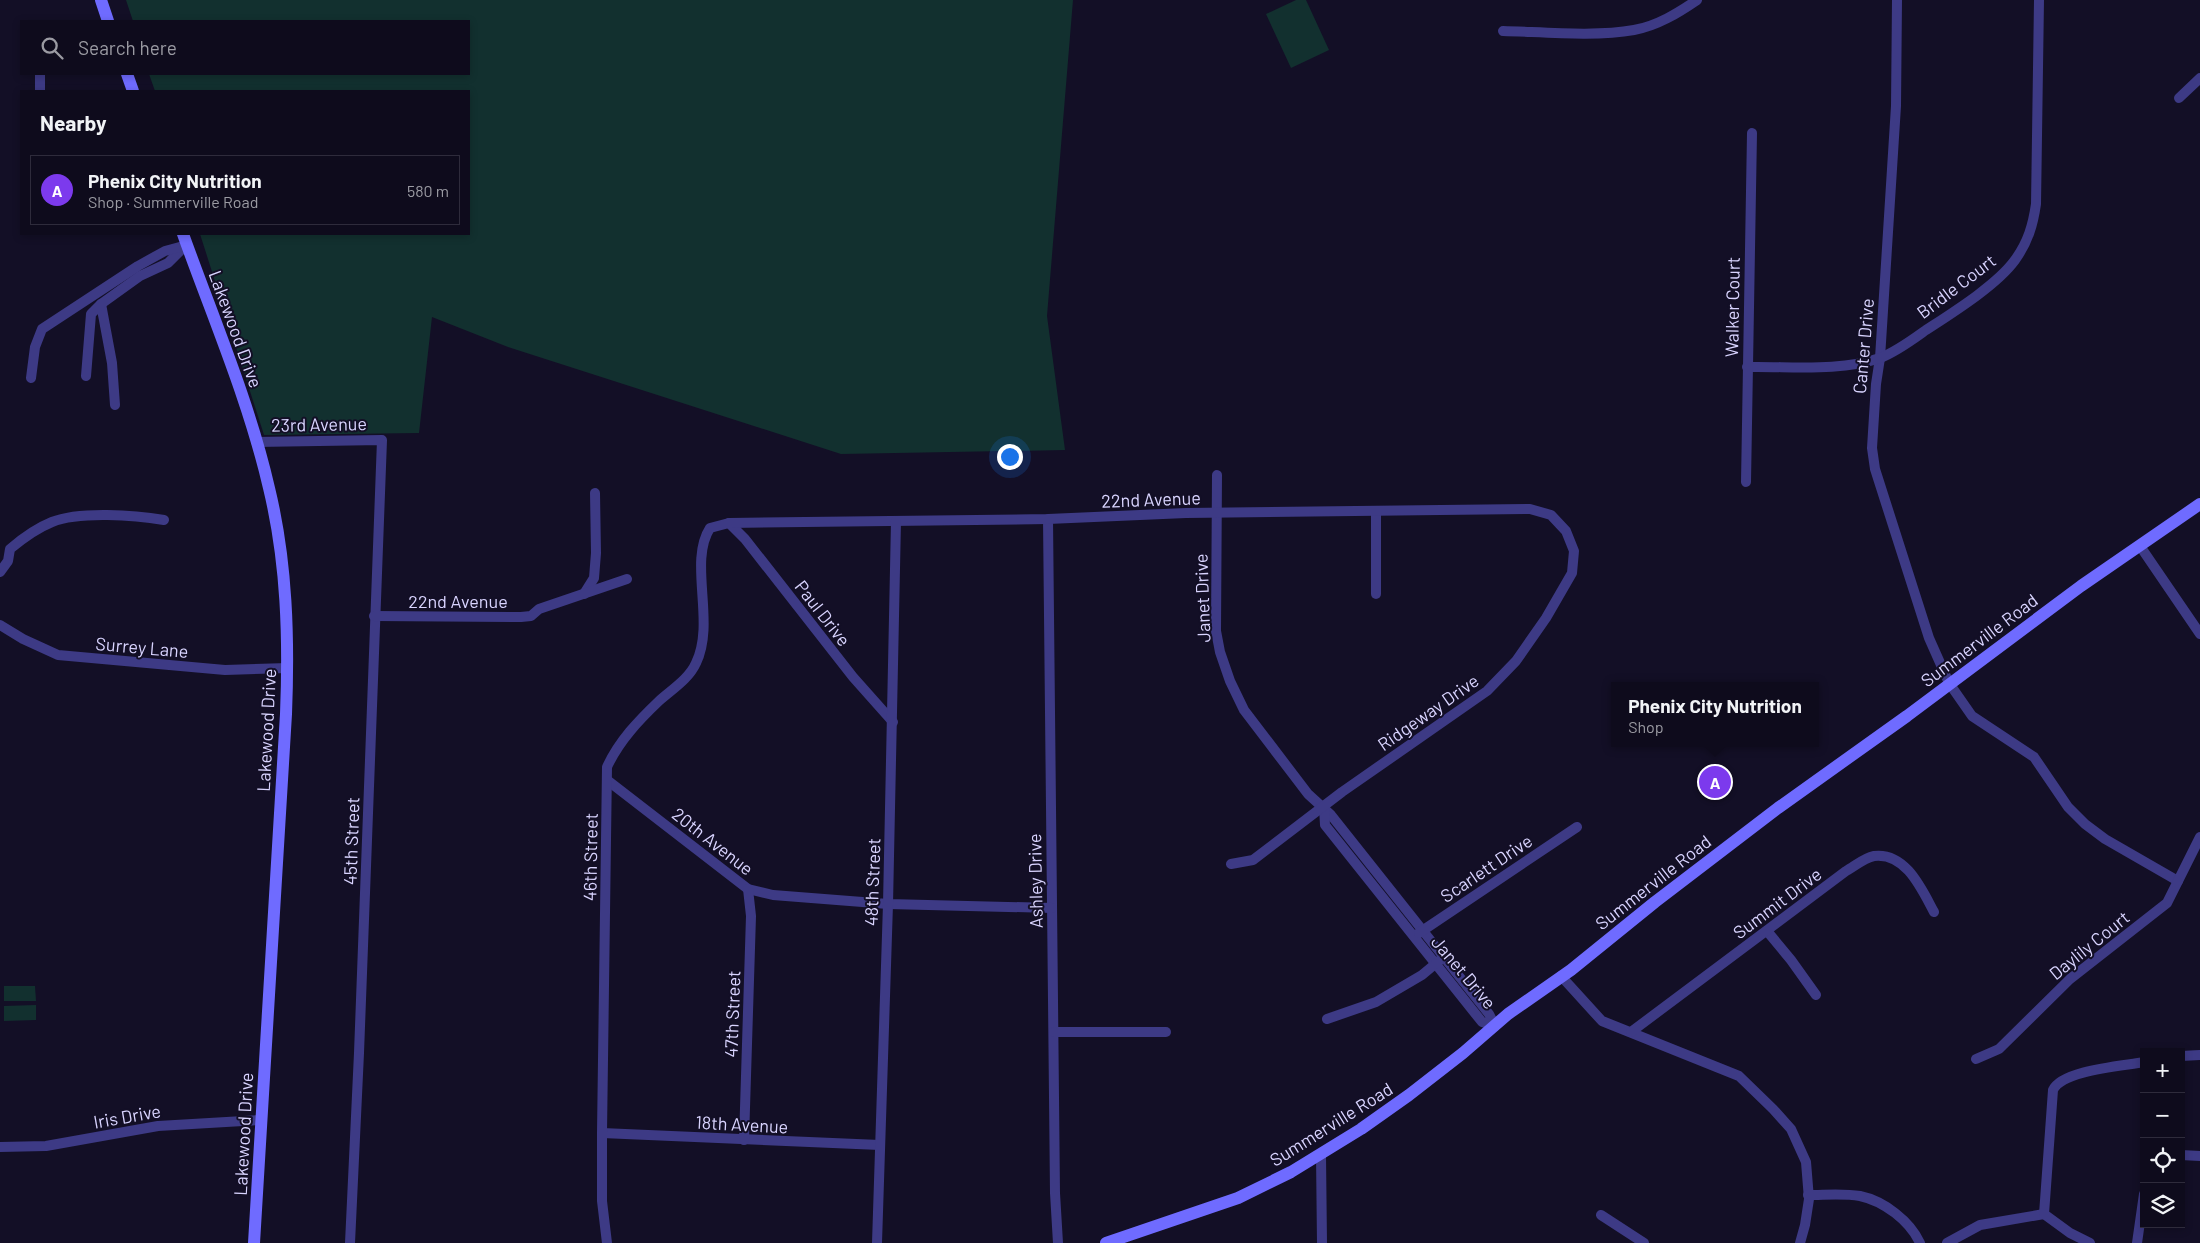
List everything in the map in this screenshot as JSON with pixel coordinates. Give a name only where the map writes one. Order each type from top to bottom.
[{"type":"main road","points":[[101,0],[105,20]]},
{"type":"main road","points":[[127,75],[133,90]]},
{"type":"main road","name":"Lakewood Drive","points":[[185,239],[256,442],[270,490],[285,594],[288,668],[254,1243]]},
{"type":"main road","name":"Summerville Road","points":[[1106,1243],[1123,1240],[1238,1198],[1292,1172],[1321,1155],[1402,1100],[1508,1014],[1561,976],[1750,829],[2081,586],[2200,504]]},
{"type":"street","points":[[1503,31],[1635,30],[1674,14],[1697,0]]},
{"type":"street","name":"Canter Drive","points":[[1897,0],[1896,106],[1880,358],[1876,384],[1872,448],[1875,469],[1929,638],[1948,683],[1972,716],[2034,757],[2068,807],[2085,824],[2105,839],[2178,881]]},
{"type":"street","name":"Bridle Court","points":[[1747,367],[1830,366],[1880,358],[1908,342],[1968,302],[2008,268],[2026,243],[2033,223],[2036,204],[2039,0]]},
{"type":"street","points":[[40,75],[40,90]]},
{"type":"street","points":[[2179,98],[2200,78]]},
{"type":"street","name":"Walker Court","points":[[1746,482],[1752,134]]},
{"type":"street","points":[[86,376],[91,314],[101,304],[140,276],[168,262],[185,239]]},
{"type":"street","points":[[31,378],[35,347],[42,329],[138,266],[185,239]]},
{"type":"street","points":[[101,304],[112,363],[115,405]]},
{"type":"street","name":"23rd Avenue","points":[[256,442],[382,440]]},
{"type":"street","name":"45th Street","points":[[350,1243],[360,1043],[374,616],[382,440]]},
{"type":"street","name":"Janet Drive","points":[[1217,475],[1216,631],[1220,652],[1230,681],[1244,710],[1308,794],[1324,806],[1445,956],[1489,1014],[1495,1026]]},
{"type":"street","points":[[584,594],[594,578],[596,553],[595,493]]},
{"type":"street","name":"22nd Avenue","points":[[729,523],[1048,519],[1216,512],[1530,509],[1551,516],[1566,531]]},
{"type":"street","points":[[1376,511],[1376,594]]},
{"type":"street","points":[[0,572],[8,561],[5,550],[28,534],[54,521],[86,516],[141,516],[164,520]]},
{"type":"street","name":"Ashley Drive","points":[[1048,519],[1055,1193],[1058,1243]]},
{"type":"street","name":"48th Street","points":[[877,1243],[893,722],[892,662],[896,521]]},
{"type":"street","name":"Paul Drive","points":[[729,523],[745,540],[853,677],[893,722]]},
{"type":"street","name":"46th Street","points":[[607,1243],[602,1201],[602,1133],[607,767],[616,747],[637,723],[683,680],[696,664],[702,645],[704,614],[702,556],[704,538],[710,528],[729,523]]},
{"type":"street","name":"Ridgeway Drive","points":[[1231,864],[1252,860],[1324,806],[1487,691],[1502,677],[1516,661],[1546,618],[1572,573],[1574,551],[1566,531]]},
{"type":"street","points":[[2140,546],[2200,634]]},
{"type":"street","name":"22nd Avenue","points":[[374,616],[531,616],[539,609],[627,579]]},
{"type":"street","name":"Surrey Lane","points":[[0,625],[23,639],[58,655],[225,670],[288,668]]},
{"type":"street","name":"20th Avenue","points":[[607,780],[748,889],[773,895],[888,904],[1052,908]]},
{"type":"street","name":"Janet Drive","points":[[1324,806],[1325,826],[1482,1022],[1495,1026]]},
{"type":"street","name":"Scarlett Drive","points":[[1414,937],[1577,827]]},
{"type":"street","name":"Daylily Court","points":[[1976,1059],[1999,1049],[2070,978],[2167,903],[2200,837]]},
{"type":"street","name":"Summit Drive","points":[[1631,1032],[1846,871],[1875,856],[1897,861],[1906,868],[1919,884],[1934,912]]},
{"type":"street","name":"47th Street","points":[[744,1140],[752,916],[748,889]]},
{"type":"street","points":[[1767,932],[1791,960],[1816,995]]},
{"type":"street","points":[[1327,1019],[1376,1002],[1422,976],[1445,956]]},
{"type":"street","points":[[1561,976],[1602,1021],[1740,1076],[1791,1129],[1806,1162],[1808,1195],[1805,1225],[1800,1243]]},
{"type":"street","points":[[1054,1032],[1166,1032]]},
{"type":"street","points":[[2185,1056],[2200,1056]]},
{"type":"street","points":[[2044,1214],[2052,1090],[2055,1085],[2074,1074],[2140,1063]]},
{"type":"street","name":"Iris Drive","points":[[0,1147],[25,1147],[68,1142],[158,1126],[260,1120]]},
{"type":"street","name":"18th Avenue","points":[[602,1133],[880,1146]]},
{"type":"street","points":[[1321,1155],[1322,1243]]},
{"type":"street","points":[[2185,1155],[2200,1156]]},
{"type":"street","points":[[1808,1195],[1861,1196],[1888,1208],[1905,1221],[1920,1243]]},
{"type":"street","points":[[1947,1243],[1980,1225],[2044,1214],[2070,1233],[2090,1243]]},
{"type":"street","points":[[1601,1216],[1644,1243]]},
{"type":"street","points":[[2137,1243],[2140,1222]]},
{"type":"green space","points":[[126,0],[1073,0],[1047,316],[1065,450],[841,454],[508,347],[432,317],[419,433],[264,435],[200,235],[470,235],[470,90],[155,90],[149,75],[470,75],[470,20],[133,20]]},
{"type":"green space","points":[[1296,0],[1306,0],[1329,50],[1291,68],[1266,14]]},
{"type":"green space","points":[[4,986],[35,986],[36,1001],[4,1001]]},
{"type":"green space","points":[[36,1005],[36,1020],[4,1021],[4,1006]]},
{"type":"place","name":"Phenix City Nutrition","points":[[1715,782]]}]
